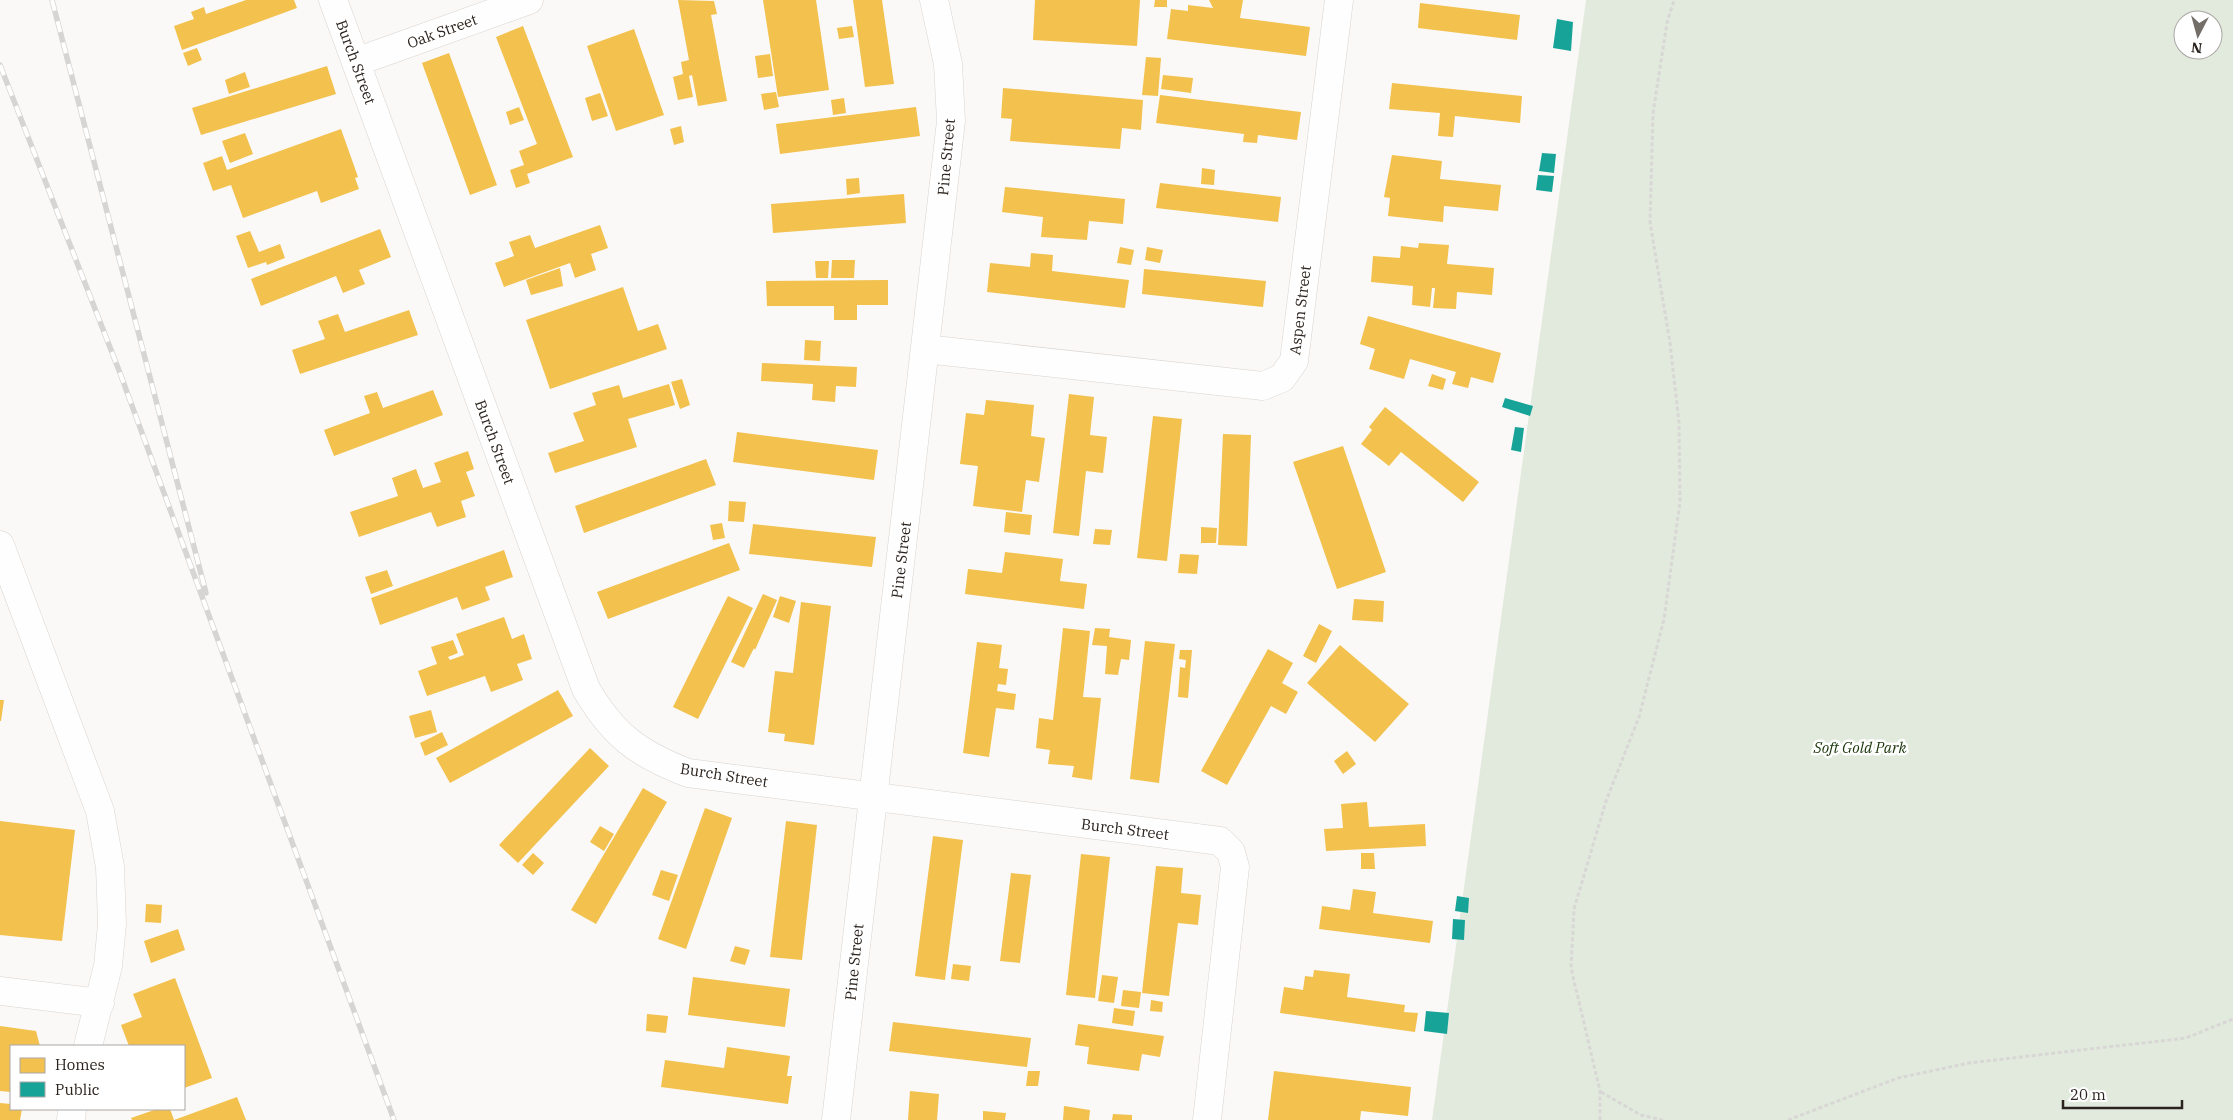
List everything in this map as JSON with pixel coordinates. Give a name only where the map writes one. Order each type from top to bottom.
[{"type":"street","name":"Burch Street","points":[[333,0],[586,688],[599,711],[623,739],[658,762],[688,773],[1220,841],[1231,852],[1235,867],[1207,1120]]},
{"type":"street","name":"Oak Street","points":[[356,62],[529,0]]},
{"type":"street","name":"Pine Street","points":[[836,1120],[950,121],[948,64],[934,0]]},
{"type":"street","name":"Aspen Street","points":[[925,349],[1263,386],[1282,378],[1294,361],[1339,0]]},
{"type":"street","points":[[0,545],[100,811],[110,867],[112,924],[108,966],[88,1045]]},
{"type":"street","points":[[0,991],[100,1003]]},
{"type":"path","points":[[1600,1120],[1600,1091],[1571,968],[1574,909],[1606,801],[1639,717],[1664,620],[1680,502],[1679,424],[1670,343],[1650,222],[1652,113],[1667,23],[1674,0]]},
{"type":"path","points":[[1788,1120],[1898,1078],[1969,1063],[2186,1038],[2233,1018]]},
{"type":"path","points":[[1600,1091],[1641,1115],[1663,1120]]},
{"type":"green space","name":"Soft Gold Park","points":[[1586,0],[2233,0],[2233,1120],[1432,1120]]},
{"type":"building: Homes","points":[[246,0],[294,0],[297,8],[182,50],[174,26],[194,19],[191,12],[204,7],[206,14]]},
{"type":"building: Homes","points":[[678,0],[714,1],[717,14],[711,15],[727,101],[698,106],[692,75],[689,76],[693,97],[678,100],[673,77],[683,74],[681,62],[689,60]]},
{"type":"building: Homes","points":[[763,0],[816,0],[829,90],[778,97]]},
{"type":"building: Homes","points":[[853,0],[882,0],[894,84],[865,87]]},
{"type":"building: Homes","points":[[1035,0],[1140,0],[1137,46],[1033,40]]},
{"type":"building: Homes","points":[[1155,0],[1167,0],[1167,7],[1154,7]]},
{"type":"building: Homes","points":[[1209,0],[1243,0],[1240,18],[1310,27],[1306,56],[1167,39],[1171,9],[1188,11],[1188,5],[1213,8]]},
{"type":"building: Homes","points":[[1420,3],[1520,15],[1517,40],[1418,28]]},
{"type":"building: Homes","points":[[523,26],[573,157],[527,174],[530,183],[516,188],[510,170],[524,165],[519,151],[537,144],[496,37]]},
{"type":"building: Homes","points":[[852,26],[854,37],[839,39],[837,28]]},
{"type":"building: Homes","points":[[634,29],[664,115],[616,131],[587,46]]},
{"type":"building: Homes","points":[[197,48],[202,60],[188,66],[183,53]]},
{"type":"building: Homes","points":[[449,53],[497,185],[470,195],[422,63]]},
{"type":"building: Homes","points":[[770,54],[773,76],[758,78],[755,56]]},
{"type":"building: Homes","points":[[1146,57],[1161,58],[1158,96],[1142,95]]},
{"type":"building: Homes","points":[[327,66],[336,94],[201,135],[192,108]]},
{"type":"building: Homes","points":[[245,72],[250,87],[229,94],[225,80]]},
{"type":"building: Homes","points":[[1163,75],[1193,78],[1191,93],[1161,89]]},
{"type":"building: Homes","points":[[1392,83],[1522,96],[1520,123],[1455,116],[1453,137],[1438,136],[1440,113],[1389,109]]},
{"type":"building: Homes","points":[[1003,88],[1143,100],[1141,130],[1122,128],[1120,149],[1010,141],[1012,119],[1001,118]]},
{"type":"building: Homes","points":[[776,92],[779,107],[764,110],[761,94]]},
{"type":"building: Homes","points":[[600,93],[608,116],[592,121],[585,98]]},
{"type":"building: Homes","points":[[1160,95],[1301,112],[1297,140],[1258,135],[1257,143],[1243,142],[1244,134],[1156,123]]},
{"type":"building: Homes","points":[[844,98],[846,113],[833,115],[831,100]]},
{"type":"building: Homes","points":[[519,107],[524,120],[510,125],[506,112]]},
{"type":"building: Homes","points":[[916,107],[920,136],[780,154],[776,124]]},
{"type":"building: Homes","points":[[681,126],[684,142],[674,145],[670,129]]},
{"type":"building: Homes","points":[[341,129],[358,177],[355,178],[359,189],[321,203],[317,191],[243,218],[231,185],[213,191],[203,163],[222,156],[227,170]]},
{"type":"building: Homes","points":[[245,133],[253,154],[230,163],[222,141]]},
{"type":"building: Homes","points":[[1392,155],[1442,161],[1440,179],[1501,185],[1498,211],[1444,206],[1443,222],[1388,216],[1390,198],[1384,197]]},
{"type":"building: Homes","points":[[1202,168],[1215,170],[1214,185],[1201,184]]},
{"type":"building: Homes","points":[[859,178],[860,193],[847,195],[846,179]]},
{"type":"building: Homes","points":[[1160,183],[1281,197],[1278,222],[1156,208]]},
{"type":"building: Homes","points":[[1005,187],[1125,199],[1123,224],[1089,221],[1087,240],[1041,237],[1043,217],[1002,212]]},
{"type":"building: Homes","points":[[904,194],[906,223],[773,233],[771,204]]},
{"type":"building: Homes","points":[[600,225],[608,248],[591,254],[596,270],[575,278],[570,263],[504,287],[495,263],[514,256],[509,242],[530,235],[535,248]]},
{"type":"building: Homes","points":[[380,229],[391,257],[359,270],[365,284],[343,293],[336,276],[261,306],[251,279]]},
{"type":"building: Homes","points":[[250,231],[259,252],[280,244],[285,258],[267,265],[266,262],[248,268],[236,236]]},
{"type":"building: Homes","points":[[1419,243],[1449,245],[1447,264],[1494,268],[1492,295],[1457,292],[1456,309],[1433,308],[1435,288],[1432,288],[1430,307],[1412,305],[1413,286],[1371,282],[1373,256],[1400,258],[1401,246],[1418,248]]},
{"type":"building: Homes","points":[[1120,247],[1134,250],[1131,265],[1117,263]]},
{"type":"building: Homes","points":[[1147,247],[1163,250],[1160,263],[1145,260]]},
{"type":"building: Homes","points":[[1031,253],[1053,255],[1052,271],[1129,280],[1125,308],[987,292],[990,263],[1030,267]]},
{"type":"building: Homes","points":[[832,260],[855,260],[854,278],[831,278]]},
{"type":"building: Homes","points":[[815,261],[829,261],[828,278],[816,278]]},
{"type":"building: Homes","points":[[560,268],[563,286],[531,295],[526,280]]},
{"type":"building: Homes","points":[[1144,269],[1266,281],[1263,307],[1142,294]]},
{"type":"building: Homes","points":[[888,280],[888,305],[857,305],[857,320],[834,320],[834,306],[767,306],[766,281]]},
{"type":"building: Homes","points":[[623,287],[638,331],[658,324],[667,349],[550,389],[526,320]]},
{"type":"building: Homes","points":[[409,310],[418,335],[300,374],[292,350],[325,339],[318,321],[338,314],[345,332]]},
{"type":"building: Homes","points":[[1368,316],[1501,353],[1493,383],[1471,377],[1468,388],[1452,384],[1456,372],[1410,359],[1404,379],[1369,369],[1375,349],[1360,344]]},
{"type":"building: Homes","points":[[805,340],[821,341],[820,361],[804,360]]},
{"type":"building: Homes","points":[[762,363],[857,367],[856,387],[836,386],[835,402],[812,400],[813,384],[761,381]]},
{"type":"building: Homes","points":[[1432,374],[1446,379],[1443,390],[1428,386]]},
{"type":"building: Homes","points":[[682,379],[690,405],[680,409],[671,382]]},
{"type":"building: Homes","points":[[669,384],[675,405],[628,419],[637,447],[555,473],[548,453],[584,441],[573,413],[596,405],[592,393],[619,385],[623,398]]},
{"type":"building: Homes","points":[[433,390],[443,415],[334,456],[324,430],[370,413],[364,396],[377,392],[383,408]]},
{"type":"building: Homes","points":[[1069,394],[1094,397],[1090,435],[1107,437],[1103,473],[1086,471],[1079,536],[1053,533]]},
{"type":"building: Homes","points":[[986,400],[1034,405],[1031,436],[1045,438],[1039,482],[1026,480],[1022,512],[973,506],[978,466],[960,464],[966,413],[984,415]]},
{"type":"building: Homes","points":[[1385,407],[1479,482],[1463,502],[1401,452],[1389,466],[1361,444],[1372,430],[1369,427]]},
{"type":"building: Homes","points":[[1153,416],[1182,419],[1167,561],[1137,558]]},
{"type":"building: Homes","points":[[737,432],[878,450],[874,480],[733,462]]},
{"type":"building: Homes","points":[[1223,434],[1251,435],[1247,546],[1218,545]]},
{"type":"building: Homes","points":[[1343,446],[1386,572],[1337,589],[1293,462]]},
{"type":"building: Homes","points":[[468,451],[474,469],[466,472],[475,496],[461,501],[466,517],[437,527],[431,512],[359,537],[350,512],[398,496],[392,478],[416,469],[423,488],[441,482],[434,463]]},
{"type":"building: Homes","points":[[706,459],[716,485],[584,533],[575,506]]},
{"type":"building: Homes","points":[[729,501],[746,502],[744,522],[728,521]]},
{"type":"building: Homes","points":[[1006,512],[1032,515],[1030,535],[1004,532]]},
{"type":"building: Homes","points":[[722,523],[725,538],[713,540],[710,525]]},
{"type":"building: Homes","points":[[753,524],[876,537],[872,567],[749,554]]},
{"type":"building: Homes","points":[[1201,527],[1217,528],[1216,543],[1201,543]]},
{"type":"building: Homes","points":[[1095,529],[1112,530],[1110,545],[1093,544]]},
{"type":"building: Homes","points":[[729,543],[740,570],[608,619],[597,592]]},
{"type":"building: Homes","points":[[504,550],[513,577],[485,587],[490,600],[462,610],[457,597],[380,625],[371,598]]},
{"type":"building: Homes","points":[[1005,552],[1063,559],[1060,581],[1087,584],[1084,609],[965,594],[968,569],[1002,573]]},
{"type":"building: Homes","points":[[1180,554],[1199,555],[1197,574],[1178,573]]},
{"type":"building: Homes","points":[[387,570],[393,586],[371,594],[365,577]]},
{"type":"building: Homes","points":[[763,594],[777,600],[755,650],[754,648],[744,668],[731,662]]},
{"type":"building: Homes","points":[[728,596],[753,608],[698,719],[673,707]]},
{"type":"building: Homes","points":[[780,596],[796,601],[789,623],[773,617]]},
{"type":"building: Homes","points":[[1354,599],[1384,601],[1383,622],[1352,620]]},
{"type":"building: Homes","points":[[801,602],[831,606],[814,745],[784,741],[785,734],[768,732],[775,671],[793,673]]},
{"type":"building: Homes","points":[[504,617],[512,639],[524,634],[532,659],[517,664],[523,680],[491,692],[485,676],[427,696],[418,671],[437,664],[431,647],[453,640],[458,653],[448,657],[450,660],[464,655],[456,634]]},
{"type":"building: Homes","points":[[1319,624],[1332,631],[1316,663],[1303,656]]},
{"type":"building: Homes","points":[[1063,628],[1090,631],[1083,697],[1101,698],[1092,780],[1072,777],[1074,766],[1048,764],[1050,750],[1036,748],[1039,718],[1053,720]]},
{"type":"building: Homes","points":[[1095,628],[1110,629],[1109,637],[1131,640],[1129,660],[1121,659],[1118,675],[1105,674],[1107,646],[1092,645]]},
{"type":"building: Homes","points":[[1145,641],[1175,644],[1159,783],[1130,779]]},
{"type":"building: Homes","points":[[977,642],[1002,645],[999,668],[1008,669],[1006,685],[998,684],[997,691],[1016,694],[1014,710],[996,708],[989,757],[963,753]]},
{"type":"building: Homes","points":[[1340,645],[1409,704],[1375,742],[1307,683]]},
{"type":"building: Homes","points":[[1268,649],[1293,663],[1282,683],[1298,692],[1286,714],[1271,706],[1227,785],[1201,771]]},
{"type":"building: Homes","points":[[1180,650],[1192,650],[1188,698],[1178,697],[1180,667],[1185,668],[1186,660],[1179,659]]},
{"type":"building: Homes","points":[[558,690],[573,716],[450,783],[436,758]]},
{"type":"building: Homes","points":[[0,700],[4,700],[1,721],[0,721]]},
{"type":"building: Homes","points":[[431,710],[437,732],[415,738],[409,716]]},
{"type":"building: Homes","points":[[442,732],[448,745],[425,756],[420,743]]},
{"type":"building: Homes","points":[[590,748],[609,766],[518,863],[499,845]]},
{"type":"building: Homes","points":[[1347,751],[1356,764],[1343,774],[1334,761]]},
{"type":"building: Homes","points":[[643,788],[667,802],[596,924],[571,910]]},
{"type":"building: Homes","points":[[1367,802],[1369,827],[1425,824],[1426,846],[1326,851],[1324,829],[1343,828],[1341,804]]},
{"type":"building: Homes","points":[[705,808],[732,818],[686,949],[658,939]]},
{"type":"building: Homes","points":[[0,821],[75,830],[62,941],[0,935]]},
{"type":"building: Homes","points":[[786,821],[817,825],[802,960],[770,957]]},
{"type":"building: Homes","points":[[600,826],[614,834],[604,851],[590,842]]},
{"type":"building: Homes","points":[[933,836],[963,840],[945,980],[915,976]]},
{"type":"building: Homes","points":[[533,853],[544,863],[533,875],[522,865]]},
{"type":"building: Homes","points":[[1361,853],[1374,853],[1375,869],[1361,869]]},
{"type":"building: Homes","points":[[1081,854],[1110,857],[1095,998],[1066,995]]},
{"type":"building: Homes","points":[[1156,866],[1183,868],[1181,893],[1201,895],[1198,925],[1178,923],[1169,996],[1142,993]]},
{"type":"building: Homes","points":[[661,870],[678,875],[669,901],[652,895]]},
{"type":"building: Homes","points":[[1011,873],[1031,875],[1020,963],[1000,961]]},
{"type":"building: Homes","points":[[1353,889],[1376,892],[1373,913],[1433,921],[1430,943],[1319,929],[1322,906],[1350,910]]},
{"type":"building: Homes","points":[[146,904],[162,905],[161,923],[145,922]]},
{"type":"building: Homes","points":[[178,929],[185,950],[151,963],[144,941]]},
{"type":"building: Homes","points":[[735,946],[750,950],[745,965],[730,961]]},
{"type":"building: Homes","points":[[953,964],[971,966],[969,981],[951,979]]},
{"type":"building: Homes","points":[[1314,970],[1350,974],[1347,997],[1405,1005],[1404,1012],[1418,1013],[1415,1032],[1280,1013],[1284,987],[1303,990],[1305,976],[1313,977]]},
{"type":"building: Homes","points":[[1102,975],[1118,977],[1114,1003],[1098,1001]]},
{"type":"building: Homes","points":[[693,977],[790,989],[785,1027],[688,1015]]},
{"type":"building: Homes","points":[[175,978],[212,1078],[185,1088],[185,1045],[129,1045],[121,1025],[142,1017],[133,994]]},
{"type":"building: Homes","points":[[1123,990],[1141,992],[1139,1008],[1121,1006]]},
{"type":"building: Homes","points":[[1151,1000],[1163,1002],[1162,1012],[1150,1011]]},
{"type":"building: Homes","points":[[1114,1008],[1135,1011],[1133,1026],[1112,1023]]},
{"type":"building: Homes","points":[[647,1014],[668,1016],[666,1033],[646,1031]]},
{"type":"building: Homes","points":[[893,1022],[1031,1038],[1027,1067],[889,1051]]},
{"type":"building: Homes","points":[[1078,1024],[1164,1036],[1160,1057],[1142,1054],[1139,1071],[1087,1064],[1089,1047],[1075,1045]]},
{"type":"building: Homes","points":[[0,1026],[36,1031],[40,1045],[10,1045],[10,1092],[0,1091]]},
{"type":"building: Homes","points":[[727,1047],[790,1056],[787,1076],[792,1076],[788,1104],[661,1087],[665,1060],[724,1068]]},
{"type":"building: Homes","points":[[1028,1071],[1040,1071],[1038,1086],[1026,1086]]},
{"type":"building: Homes","points":[[1274,1071],[1411,1087],[1408,1116],[1361,1111],[1360,1120],[1268,1120]]},
{"type":"building: Homes","points":[[910,1091],[939,1094],[937,1120],[908,1120]]},
{"type":"building: Homes","points":[[237,1097],[246,1120],[174,1120]]},
{"type":"building: Homes","points":[[0,1103],[10,1104],[10,1110],[22,1110],[20,1120],[0,1120]]},
{"type":"building: Homes","points":[[1064,1106],[1090,1110],[1089,1120],[1063,1120]]},
{"type":"building: Homes","points":[[154,1110],[170,1110],[174,1120],[132,1120],[131,1118]]},
{"type":"building: Homes","points":[[983,1111],[1006,1113],[1005,1120],[983,1120]]},
{"type":"building: Homes","points":[[1113,1114],[1132,1115],[1132,1120],[1112,1120]]},
{"type":"building: Public","points":[[1557,19],[1573,22],[1571,51],[1553,48]]},
{"type":"building: Public","points":[[1542,153],[1556,154],[1554,173],[1539,171]]},
{"type":"building: Public","points":[[1538,175],[1554,176],[1552,192],[1536,190]]},
{"type":"building: Public","points":[[1505,398],[1533,406],[1530,416],[1502,407]]},
{"type":"building: Public","points":[[1515,427],[1524,428],[1521,452],[1511,450]]},
{"type":"building: Public","points":[[1457,896],[1469,898],[1468,913],[1455,911]]},
{"type":"building: Public","points":[[1453,919],[1465,920],[1464,940],[1452,939]]},
{"type":"building: Public","points":[[1426,1011],[1449,1013],[1447,1034],[1424,1031]]},
{"type":"railway","points":[[52,0],[206,593]]},
{"type":"railway","points":[[0,65],[120,373],[394,1120]]}]
